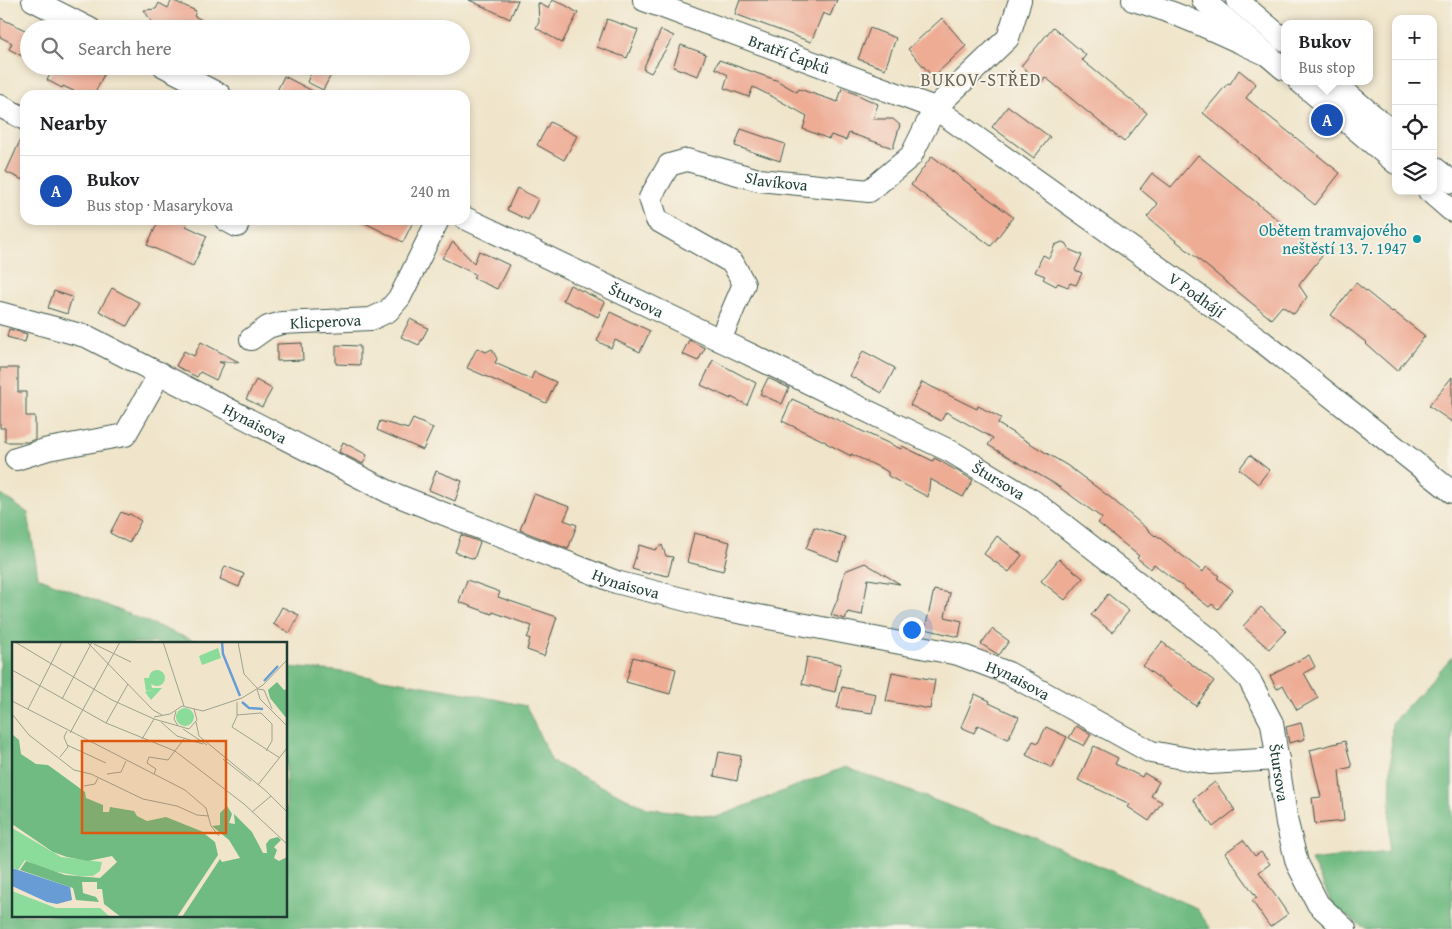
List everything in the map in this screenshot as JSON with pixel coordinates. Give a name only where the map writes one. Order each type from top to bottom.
[{"type":"street","points":[[33,0],[72,20]]},
{"type":"street","name":"Bratří Čapků","points":[[644,0],[935,108]]},
{"type":"street","name":"Slavíkova","points":[[720,340],[744,284],[733,263],[657,220],[650,198],[669,165],[687,160],[759,180],[869,191],[911,156],[935,108],[1008,38],[1020,0]]},
{"type":"street","points":[[1133,0],[1170,12],[1279,55]]},
{"type":"street","points":[[1203,0],[1279,55]]},
{"type":"street","points":[[1238,0],[1279,55]]},
{"type":"street","points":[[181,75],[210,90]]},
{"type":"street","points":[[1304,85],[1392,160]]},
{"type":"street","points":[[1337,85],[1392,132]]},
{"type":"street","points":[[0,106],[20,116]]},
{"type":"street","name":"V Podhájí","points":[[935,108],[1259,339],[1452,492]]},
{"type":"street","points":[[1437,170],[1452,182]]},
{"type":"street","points":[[1434,195],[1452,211]]},
{"type":"street","name":"Štursova","points":[[470,220],[952,452],[1033,501],[1211,640],[1249,679],[1272,723],[1286,823],[1297,863],[1318,904],[1345,929]]},
{"type":"street","name":"Klicperova","points":[[251,339],[268,327],[282,323],[371,320],[388,311],[400,297],[436,225]]},
{"type":"street","name":"Hynaisova","points":[[0,313],[88,337],[389,492],[616,582],[717,608],[958,654],[1008,673],[1151,752],[1210,763],[1278,759]]},
{"type":"street","points":[[16,459],[48,449],[125,435],[160,373]]},
{"type":"green space","points":[[0,494],[28,513],[38,577],[197,642],[12,642],[12,916],[288,916],[288,667],[336,671],[471,694],[526,706],[552,762],[647,808],[717,817],[845,767],[1031,836],[1196,908],[1211,929],[0,929]]},
{"type":"green space","points":[[1452,657],[1452,929],[1366,929],[1334,907],[1311,860],[1389,851],[1392,723]]},
{"type":"building","points":[[172,0],[196,11],[194,16],[202,20],[150,20],[144,10],[156,9],[159,3],[168,8]]},
{"type":"building","points":[[469,0],[518,0],[510,19]]},
{"type":"building","points":[[552,0],[578,13],[562,43],[536,28],[539,22],[538,3],[548,8]]},
{"type":"building","points":[[740,0],[837,0],[830,16],[823,13],[811,42],[735,14]]},
{"type":"building","points":[[0,18],[20,28],[20,55],[9,49],[12,43],[0,37]]},
{"type":"building","points":[[942,18],[966,46],[933,77],[908,49]]},
{"type":"building","points":[[607,19],[638,30],[627,58],[597,47]]},
{"type":"building","points":[[1053,27],[1086,55],[1082,60],[1147,113],[1124,142],[1045,77],[1041,83],[1021,66]]},
{"type":"building","points":[[870,28],[896,38],[885,69],[858,59]]},
{"type":"building","points":[[661,30],[674,36],[651,73],[643,69]]},
{"type":"building","points":[[681,45],[706,54],[698,76],[673,67]]},
{"type":"building","points":[[719,60],[776,80],[797,92],[799,89],[838,102],[842,88],[878,104],[873,119],[893,119],[900,125],[893,148],[849,133],[846,140],[831,135],[829,139],[803,129],[807,116],[773,97],[753,87],[749,97],[724,88],[728,75],[715,68]]},
{"type":"building","points":[[1239,70],[1256,84],[1246,98],[1340,173],[1315,205],[1203,113],[1228,83],[1230,84]]},
{"type":"building","points":[[50,75],[104,75],[96,90],[71,90],[63,86],[62,88],[47,80]]},
{"type":"building","points":[[310,75],[331,75],[323,90],[307,82]]},
{"type":"building","points":[[284,76],[311,90],[277,90]]},
{"type":"building","points":[[1008,106],[1050,137],[1034,158],[992,127]]},
{"type":"building","points":[[550,122],[577,136],[564,160],[537,145]]},
{"type":"building","points":[[741,129],[785,144],[780,161],[735,146]]},
{"type":"building","points":[[20,141],[20,179],[6,172]]},
{"type":"building","points":[[1198,155],[1322,256],[1299,285],[1307,297],[1294,314],[1282,306],[1271,319],[1147,217],[1158,204],[1140,189],[1152,173],[1171,187]]},
{"type":"building","points":[[932,156],[1013,217],[991,246],[911,185]]},
{"type":"building","points":[[517,188],[538,199],[528,220],[507,210]]},
{"type":"building","points":[[157,225],[186,225],[207,236],[193,266],[147,245]]},
{"type":"building","points":[[369,225],[412,225],[403,242]]},
{"type":"building","points":[[453,242],[474,263],[479,251],[509,265],[497,289],[473,278],[475,274],[442,258]]},
{"type":"building","points":[[1062,242],[1067,244],[1070,250],[1082,255],[1075,270],[1082,273],[1076,285],[1070,283],[1068,287],[1058,283],[1056,286],[1043,279],[1045,276],[1035,272],[1043,255],[1049,258],[1055,245]]},
{"type":"building","points":[[1356,283],[1425,336],[1397,371],[1367,343],[1331,315]]},
{"type":"building","points":[[570,285],[605,302],[598,317],[563,300]]},
{"type":"building","points":[[112,288],[140,303],[127,326],[99,311]]},
{"type":"building","points":[[54,291],[72,297],[67,314],[48,308]]},
{"type":"building","points":[[610,312],[650,331],[640,352],[615,340],[611,348],[597,341]]},
{"type":"building","points":[[410,319],[428,328],[419,345],[401,337]]},
{"type":"building","points":[[9,329],[27,334],[25,342],[7,337]]},
{"type":"building","points":[[689,340],[705,348],[698,361],[682,354]]},
{"type":"building","points":[[201,342],[239,362],[219,362],[224,364],[216,380],[200,372],[197,377],[176,366],[184,351],[194,356]]},
{"type":"building","points":[[302,343],[303,360],[277,361],[277,344]]},
{"type":"building","points":[[336,345],[360,346],[360,365],[336,364]]},
{"type":"building","points":[[477,348],[486,352],[492,349],[497,359],[495,363],[531,379],[534,372],[556,382],[546,403],[467,368]]},
{"type":"building","points":[[863,351],[895,368],[882,393],[850,376]]},
{"type":"building","points":[[713,360],[756,383],[747,405],[701,385]]},
{"type":"building","points":[[0,368],[18,368],[18,392],[26,392],[26,416],[35,416],[35,439],[28,442],[5,442],[5,428],[0,428]]},
{"type":"building","points":[[1452,377],[1452,422],[1429,406]]},
{"type":"building","points":[[768,378],[789,388],[782,404],[760,394]]},
{"type":"building","points":[[256,380],[272,389],[262,407],[246,399]]},
{"type":"building","points":[[922,382],[977,409],[978,406],[1001,418],[998,424],[1068,466],[1111,498],[1155,536],[1203,572],[1207,566],[1219,576],[1217,578],[1233,590],[1218,609],[1212,604],[1209,607],[1154,564],[1151,569],[1137,558],[1139,556],[1098,523],[1102,518],[1055,484],[988,445],[993,438],[946,412],[941,421],[910,405]]},
{"type":"building","points":[[792,399],[901,449],[902,446],[933,461],[934,458],[973,480],[963,497],[930,479],[928,497],[888,476],[888,472],[883,469],[851,454],[851,456],[782,421]]},
{"type":"building","points":[[413,419],[433,428],[423,450],[377,430],[380,421],[408,429]]},
{"type":"building","points":[[343,442],[367,455],[363,464],[339,452]]},
{"type":"building","points":[[1250,455],[1269,470],[1258,484],[1239,469]]},
{"type":"building","points":[[436,471],[462,481],[455,501],[429,490]]},
{"type":"building","points":[[534,494],[570,507],[564,520],[577,525],[568,549],[520,530]]},
{"type":"building","points":[[121,512],[130,514],[141,521],[129,543],[110,533]]},
{"type":"building","points":[[814,527],[846,537],[838,561],[806,549]]},
{"type":"building","points":[[694,533],[730,542],[723,571],[687,562]]},
{"type":"building","points":[[461,535],[480,542],[474,559],[455,552]]},
{"type":"building","points":[[997,536],[1022,555],[1009,572],[984,554]]},
{"type":"building","points":[[639,545],[655,550],[662,545],[666,556],[673,557],[668,576],[650,572],[649,574],[632,569]]},
{"type":"building","points":[[1059,559],[1083,578],[1065,600],[1041,581]]},
{"type":"building","points":[[865,563],[900,584],[868,579],[862,615],[848,612],[845,619],[831,615],[839,595],[845,571]]},
{"type":"building","points":[[225,566],[244,574],[239,587],[220,579]]},
{"type":"building","points":[[467,580],[500,592],[498,597],[557,617],[544,656],[527,650],[530,638],[527,638],[532,626],[459,602]]},
{"type":"building","points":[[934,590],[950,593],[945,617],[962,621],[959,637],[925,629]]},
{"type":"building","points":[[1108,594],[1129,611],[1112,632],[1091,615]]},
{"type":"building","points":[[282,607],[299,615],[290,633],[273,624]]},
{"type":"building","points":[[1261,607],[1286,631],[1269,649],[1243,626]]},
{"type":"building","points":[[992,629],[1009,641],[999,655],[981,644]]},
{"type":"building","points":[[1162,642],[1214,681],[1196,706],[1143,666]]},
{"type":"building","points":[[1309,655],[1315,667],[1304,673],[1318,698],[1297,710],[1283,685],[1277,689],[1270,676]]},
{"type":"building","points":[[633,657],[676,669],[670,694],[626,682]]},
{"type":"building","points":[[807,657],[841,664],[835,692],[802,684]]},
{"type":"building","points":[[892,672],[935,680],[930,709],[886,701]]},
{"type":"building","points":[[842,687],[876,694],[872,713],[837,708]]},
{"type":"building","points":[[975,694],[1019,717],[1008,739],[978,725],[974,733],[961,727]]},
{"type":"building","points":[[1301,723],[1305,739],[1289,743],[1286,727]]},
{"type":"building","points":[[1076,726],[1091,734],[1084,746],[1069,738]]},
{"type":"building","points":[[1046,727],[1067,737],[1052,768],[1026,755],[1033,741],[1038,743]]},
{"type":"building","points":[[1345,741],[1352,767],[1339,770],[1344,821],[1315,824],[1312,798],[1321,797],[1310,750]]},
{"type":"building","points":[[1094,746],[1118,758],[1115,764],[1142,777],[1144,773],[1159,782],[1151,796],[1162,802],[1149,821],[1128,807],[1130,804],[1078,780]]},
{"type":"building","points":[[719,752],[741,756],[737,781],[714,776]]},
{"type":"building","points":[[1215,782],[1235,810],[1213,827],[1193,799]]},
{"type":"building","points":[[1243,840],[1255,856],[1261,852],[1270,864],[1259,872],[1288,914],[1270,927],[1252,901],[1257,898],[1225,853]]},
{"type":"place","name":"Bukov","points":[[1327,120]]},
{"type":"place","name":"Obětem tramvajového neštěstí 13. 7. 1947","points":[[1417,239]]},
{"type":"district","name":"BUKOV-STŘED","points":[[981,79]]}]
